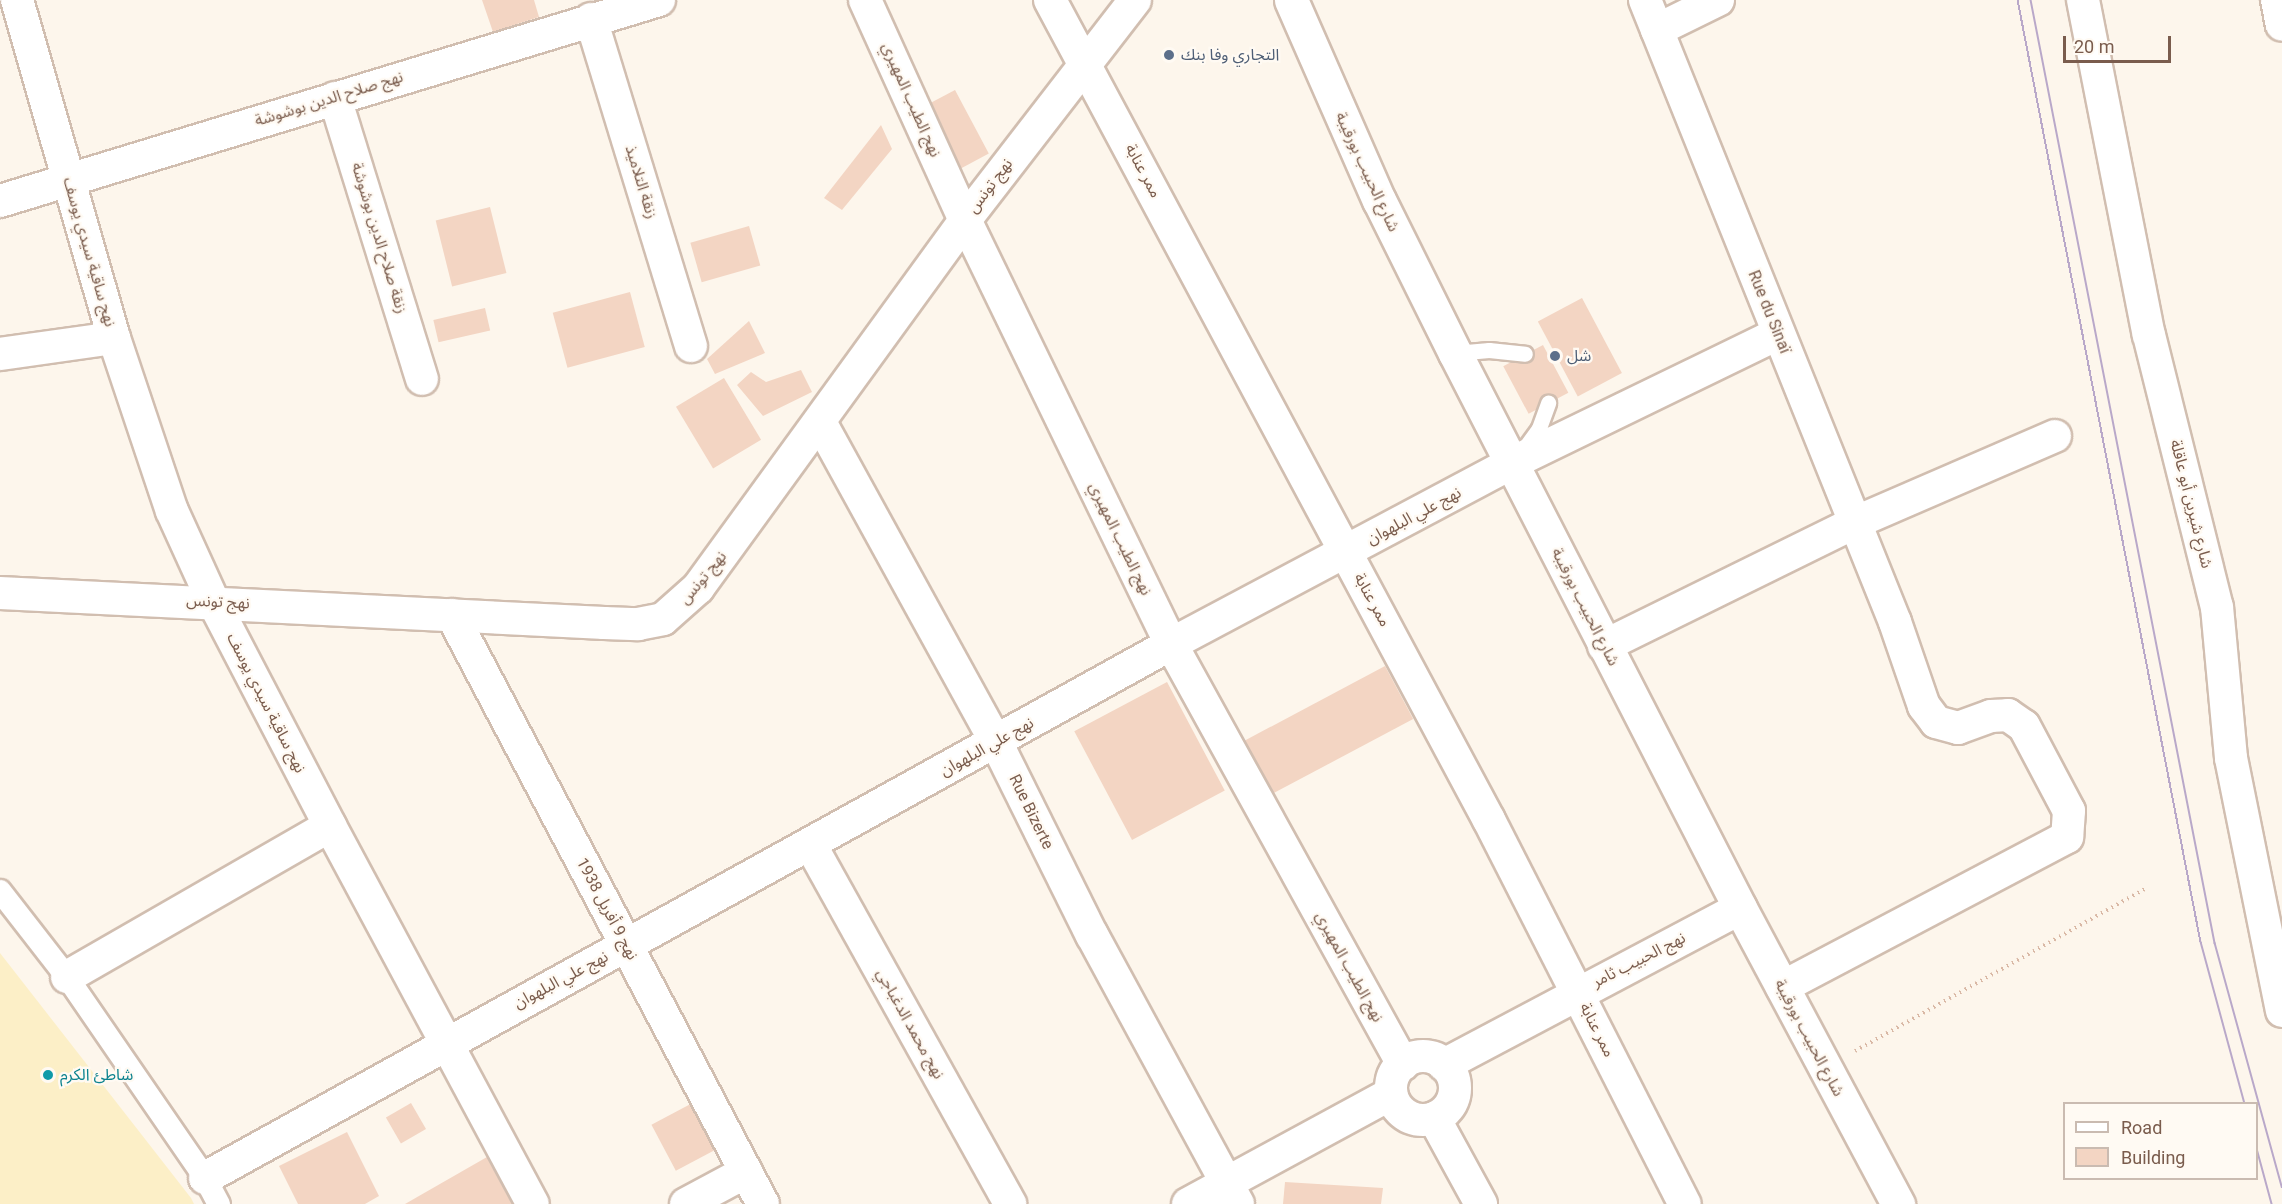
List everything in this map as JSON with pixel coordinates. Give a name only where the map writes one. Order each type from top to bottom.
[{"type":"main road","name":"شارع الحبيب بورقيبة","points":[[1292,0],[1379,200],[1455,353],[1740,908],[1898,1204]]},
{"type":"street","name":"نهج ساقية سيدي يوسف","points":[[17,0],[114,338],[172,511],[213,601],[330,826],[533,1204]]},
{"type":"street","name":"نهج صلاح الدين بوشوشة","points":[[0,201],[659,0]]},
{"type":"street","name":"نهج الطيب المهيري","points":[[866,0],[965,220],[1171,644],[1403,1064]]},
{"type":"street","name":"ممر عنابة","points":[[1050,0],[1346,553],[1577,992],[1685,1204]]},
{"type":"street","name":"نهج تونس","points":[[0,593],[213,601],[638,624],[663,619],[698,588],[965,220],[1084,61],[1135,0]]},
{"type":"street","name":"Rue du Sinaï","points":[[1645,0],[1895,622],[1924,706],[1936,722],[1958,728],[1991,716],[2008,715],[2024,726],[2069,812],[2070,826],[2067,837],[1782,987]]},
{"type":"street","points":[[1657,30],[1718,0]]},
{"type":"street","name":"شارع شيرين أبو عاقلة","points":[[2083,0],[2149,335],[2217,607],[2230,758],[2282,1011]]},
{"type":"street","points":[[2277,0],[2282,25]]},
{"type":"street","name":"زنقة التلاميذ","points":[[591,19],[691,346]]},
{"type":"street","name":"زنقة صلاح الدين بوشوشة","points":[[335,98],[422,379]]},
{"type":"street","name":"نهج علي البلهوان","points":[[212,1191],[446,1042],[1171,644],[1512,463],[1778,334]]},
{"type":"street","points":[[0,354],[114,338]]},
{"type":"street","name":"Rue Bizerte","points":[[820,422],[996,742],[1092,935],[1233,1193]]},
{"type":"street","points":[[1604,646],[1854,523],[2055,436]]},
{"type":"street","name":"نهج 9 أفريل 1938","points":[[452,615],[763,1204]]},
{"type":"street","points":[[67,977],[330,826]]},
{"type":"street","name":"نهج محمد الدغباجي","points":[[810,844],[1010,1204]]},
{"type":"street","points":[[0,891],[67,977],[212,1191]]},
{"type":"street","name":"نهج الحبيب ثامر","points":[[1444,1065],[1577,992],[1740,908]]},
{"type":"street","points":[[1428,1057],[1444,1065],[1455,1083],[1451,1104],[1434,1118],[1420,1120],[1407,1116],[1391,1094],[1393,1077],[1403,1064],[1428,1057]]},
{"type":"street","points":[[1188,1204],[1233,1193],[1391,1094]]},
{"type":"street","points":[[1434,1118],[1481,1204]]},
{"type":"street","points":[[686,1204],[746,1172]]},
{"type":"lane","points":[[1455,353],[1489,350],[1525,354]]},
{"type":"lane","points":[[1512,463],[1539,428],[1548,403]]},
{"type":"path","points":[[1825,1068],[2145,889]]},
{"type":"sand","name":"شاطئ الکرم","points":[[0,953],[191,1198],[194,1204],[0,1204]]},
{"type":"building","points":[[482,0],[534,0],[539,17],[493,32]]},
{"type":"building","points":[[955,90],[989,154],[955,171],[921,108]]},
{"type":"building","points":[[881,125],[892,149],[842,210],[824,198]]},
{"type":"building","points":[[490,207],[506,273],[452,287],[436,221]]},
{"type":"building","points":[[749,226],[760,265],[702,282],[690,243]]},
{"type":"building","points":[[630,292],[645,347],[567,368],[553,313]]},
{"type":"building","points":[[1582,298],[1622,373],[1578,397],[1538,321]]},
{"type":"building","points":[[485,308],[490,330],[439,342],[433,320]]},
{"type":"building","points":[[749,321],[765,353],[715,374],[707,359]]},
{"type":"building","points":[[1543,345],[1568,393],[1529,414],[1503,366]]},
{"type":"building","points":[[801,370],[812,392],[763,416],[737,385],[751,372],[766,382]]},
{"type":"building","points":[[724,378],[761,440],[713,469],[676,407]]},
{"type":"building","points":[[1385,666],[1413,719],[1268,796],[1240,743]]},
{"type":"building","points":[[1167,682],[1225,791],[1132,840],[1074,731]]},
{"type":"building","points":[[700,1099],[724,1145],[676,1171],[651,1125]]},
{"type":"building","points":[[411,1103],[426,1129],[401,1143],[386,1118]]},
{"type":"building","points":[[347,1132],[379,1196],[365,1204],[298,1204],[279,1166]]},
{"type":"building","points":[[494,1153],[522,1204],[405,1204]]},
{"type":"building","points":[[1285,1182],[1383,1188],[1381,1204],[1283,1204]]},
{"type":"tram line","points":[[2018,0],[2201,942],[2244,1102]]},
{"type":"tram line","points":[[2031,0],[2215,943],[2282,1187]]},
{"type":"tram line","points":[[2258,1152],[2272,1204]]},
{"type":"place","name":"التجاري وفا بنك","points":[[1169,55]]},
{"type":"place","name":"شل","points":[[1555,356]]},
{"type":"place","name":"شاطئ الکرم","points":[[48,1075]]}]
